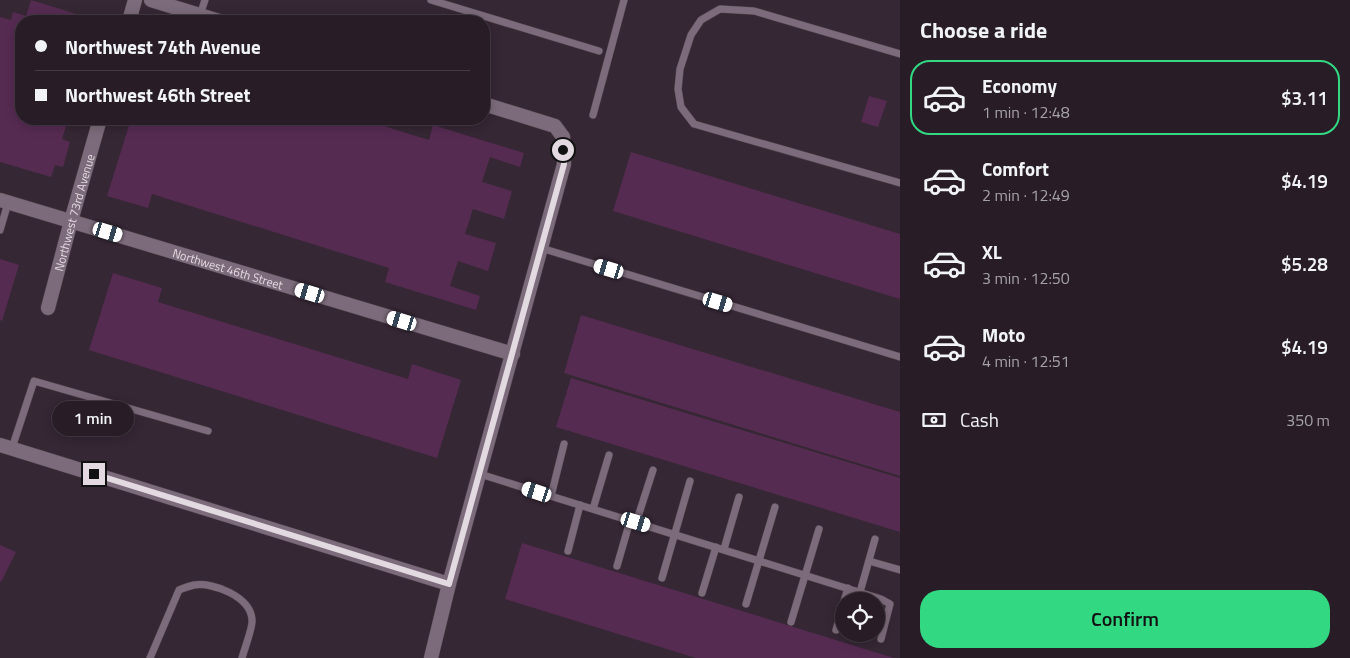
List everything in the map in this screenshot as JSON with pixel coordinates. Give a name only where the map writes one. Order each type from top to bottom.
[{"type":"street","points":[[131,15],[135,0]]},
{"type":"street","points":[[151,0],[200,15]]},
{"type":"street","points":[[431,658],[449,584],[564,164],[563,138],[555,126],[490,106]]},
{"type":"street","name":"Northwest 73rd Avenue","points":[[48,308],[98,125]]},
{"type":"street","name":"Northwest 46th Street","points":[[4,201],[513,354]]},
{"type":"street","points":[[6,447],[449,584]]},
{"type":"lane","points":[[200,15],[205,0]]},
{"type":"lane","points":[[431,0],[480,15]]},
{"type":"lane","points":[[593,115],[624,0]]},
{"type":"lane","points":[[900,54],[754,11],[720,9],[701,20],[692,35],[680,69],[678,90],[681,108],[694,124],[900,183]]},
{"type":"lane","points":[[490,18],[599,51]]},
{"type":"lane","points":[[0,230],[4,201]]},
{"type":"lane","points":[[541,248],[900,357]]},
{"type":"lane","points":[[6,447],[34,381],[208,431]]},
{"type":"lane","points":[[551,496],[564,444]]},
{"type":"lane","points":[[593,509],[609,455]]},
{"type":"lane","points":[[617,566],[653,470]]},
{"type":"lane","points":[[480,474],[860,592],[875,539]]},
{"type":"lane","points":[[662,578],[690,481]]},
{"type":"lane","points":[[724,549],[738,497]]},
{"type":"lane","points":[[568,551],[580,505]]},
{"type":"lane","points":[[746,604],[775,507]]},
{"type":"lane","points":[[791,622],[819,529]]},
{"type":"lane","points":[[702,593],[716,547]]},
{"type":"lane","points":[[869,561],[900,570]]},
{"type":"lane","points":[[150,658],[179,590],[195,585],[213,586],[232,594],[246,604],[252,620],[242,658]]},
{"type":"lane","points":[[847,592],[848,588]]},
{"type":"lane","points":[[885,601],[890,604],[885,626]]},
{"type":"building","points":[[31,0],[80,15],[26,15]]},
{"type":"building","points":[[13,12],[23,15],[15,15],[15,125],[66,125],[62,139],[70,142],[63,167],[55,165],[51,177],[0,162],[0,17],[11,20]]},
{"type":"building","points":[[869,96],[887,101],[878,127],[861,122]]},
{"type":"building","points":[[129,125],[380,125],[429,140],[433,125],[524,153],[520,167],[490,157],[482,182],[512,191],[504,219],[473,209],[465,234],[496,243],[488,271],[458,261],[450,286],[480,296],[476,310],[385,282],[389,268],[152,194],[148,208],[107,196]]},
{"type":"building","points":[[631,152],[900,234],[900,299],[613,211]]},
{"type":"building","points":[[0,259],[19,265],[2,321],[0,320]]},
{"type":"building","points":[[113,273],[162,288],[158,302],[408,379],[412,364],[461,380],[437,458],[89,350]]},
{"type":"building","points":[[581,315],[900,412],[900,476],[564,373]]},
{"type":"building","points":[[571,378],[900,478],[900,532],[556,427]]},
{"type":"building","points":[[522,543],[835,640],[835,642],[842,642],[894,658],[696,658],[505,599]]},
{"type":"building","points":[[0,545],[16,552],[1,582],[0,581]]},
{"type":"route","points":[[94,474],[449,584],[564,164],[563,150]]}]
